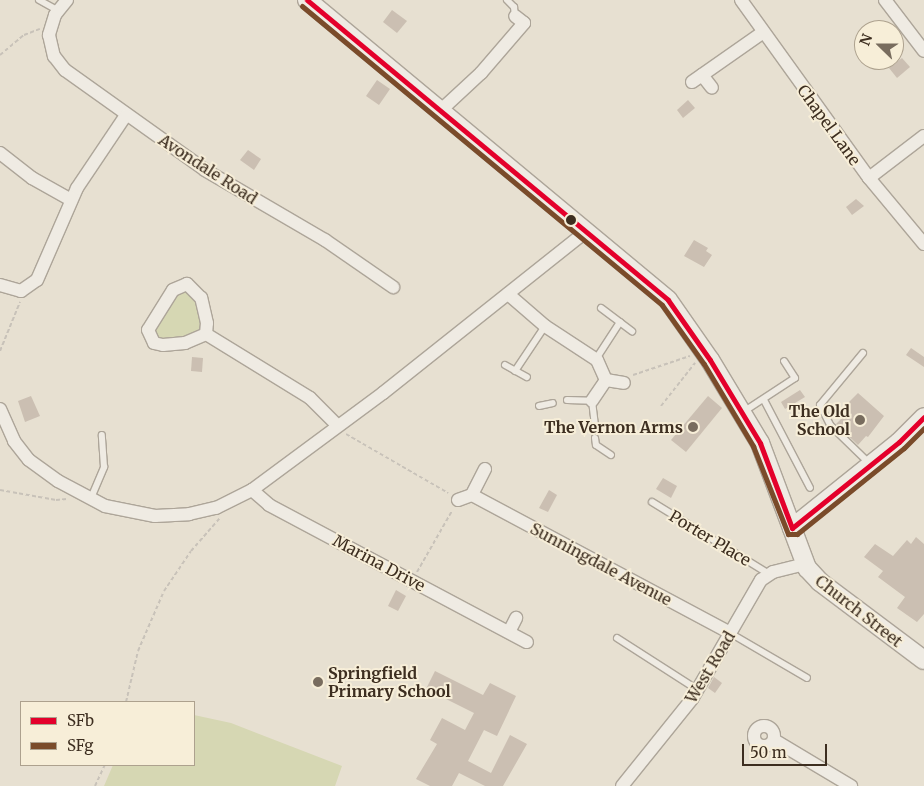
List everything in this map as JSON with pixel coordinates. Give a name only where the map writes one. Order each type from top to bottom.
[{"type":"street","points":[[49,30],[57,10],[67,0]]},
{"type":"street","name":"Church Street","points":[[307,0],[440,111],[588,230],[668,300],[704,352],[763,451],[804,564],[820,582],[924,660]]},
{"type":"street","name":"Chapel Lane","points":[[741,0],[762,33],[868,178],[924,244]]},
{"type":"street","points":[[886,0],[924,52]]},
{"type":"street","points":[[440,111],[481,73],[524,23],[515,16]]},
{"type":"street","name":"Avondale Road","points":[[49,30],[51,50],[60,66],[218,178],[325,240],[393,287]]},
{"type":"street","points":[[712,88],[697,78],[762,33]]},
{"type":"street","points":[[0,285],[25,290],[37,280],[71,200],[126,114]]},
{"type":"street","points":[[868,178],[924,136]]},
{"type":"street","points":[[0,152],[40,183],[71,200]]},
{"type":"street","points":[[0,409],[24,456],[75,490],[91,498],[124,512],[160,516],[206,511],[238,499],[252,490],[508,294],[588,230]]},
{"type":"street","points":[[187,284],[201,298],[207,323],[206,334],[189,342],[163,345],[154,343],[148,330],[173,290],[187,284]]},
{"type":"street","points":[[508,294],[545,326],[596,358],[606,380]]},
{"type":"street","points":[[206,334],[310,398],[337,426]]},
{"type":"street","points":[[606,380],[628,379]]},
{"type":"street","points":[[592,401],[606,380]]},
{"type":"street","points":[[792,528],[924,417]]},
{"type":"street","points":[[458,500],[472,495],[485,469]]},
{"type":"street","name":"Marina Drive","points":[[252,490],[268,505],[527,642]]},
{"type":"street","name":"Sunningdale Avenue","points":[[472,495],[730,632]]},
{"type":"street","points":[[769,574],[804,564]]},
{"type":"street","name":"West Road","points":[[622,786],[698,690],[758,584],[769,574]]},
{"type":"street","points":[[509,632],[516,618]]},
{"type":"street","points":[[774,740],[851,786]]},
{"type":"lane","points":[[39,0],[57,10]]},
{"type":"lane","points":[[507,0],[513,5],[515,16]]},
{"type":"lane","points":[[601,308],[632,331]]},
{"type":"lane","points":[[596,358],[620,322]]},
{"type":"lane","points":[[515,371],[545,326]]},
{"type":"lane","points":[[863,353],[820,405],[830,425],[870,464]]},
{"type":"lane","points":[[742,413],[795,378],[784,360]]},
{"type":"lane","points":[[505,365],[527,377]]},
{"type":"lane","points":[[567,400],[592,401],[595,424]]},
{"type":"lane","points":[[764,400],[810,488]]},
{"type":"lane","points":[[539,406],[553,402]]},
{"type":"lane","points":[[91,498],[104,467],[102,435]]},
{"type":"lane","points":[[595,438],[596,445],[611,456]]},
{"type":"lane","name":"Porter Place","points":[[652,502],[769,574]]},
{"type":"lane","points":[[730,632],[807,678]]},
{"type":"lane","points":[[618,638],[698,690]]},
{"type":"path","points":[[0,55],[30,32],[49,30]]},
{"type":"path","points":[[0,350],[25,290]]},
{"type":"path","points":[[628,379],[704,352]]},
{"type":"path","points":[[660,406],[704,352]]},
{"type":"path","points":[[337,426],[342,432],[458,500],[412,581]]},
{"type":"path","points":[[0,490],[56,500],[67,499],[75,490]]},
{"type":"path","points":[[126,701],[138,651],[164,591],[192,551],[238,499]]},
{"type":"path","points":[[94,786],[104,766]]},
{"type":"green space","points":[[181,288],[194,295],[201,327],[190,337],[164,341],[156,337],[155,325]]},
{"type":"green space","points":[[195,715],[231,723],[342,766],[335,786],[104,786],[113,766],[195,766]]},
{"type":"building","points":[[392,10],[407,21],[397,33],[383,22]]},
{"type":"building","points":[[904,60],[910,67],[897,78],[891,70],[904,70]]},
{"type":"building","points":[[377,80],[390,89],[379,105],[366,96]]},
{"type":"building","points":[[688,100],[695,108],[683,118],[677,110]]},
{"type":"building","points":[[248,150],[261,159],[254,170],[240,160]]},
{"type":"building","points":[[856,199],[864,206],[852,215],[846,207]]},
{"type":"building","points":[[694,240],[708,248],[706,251],[712,255],[704,267],[684,256]]},
{"type":"building","points":[[911,348],[924,357],[924,367],[906,355]]},
{"type":"building","points":[[192,357],[203,358],[202,372],[191,371]]},
{"type":"building","points":[[800,390],[805,397],[785,409],[781,402]]},
{"type":"building","name":"The Old School","points":[[858,393],[884,416],[868,437],[866,436],[858,445],[836,424],[843,417],[838,413]]},
{"type":"building","points":[[31,396],[40,416],[25,422],[18,401]]},
{"type":"building","name":"The Vernon Arms","points":[[708,396],[722,408],[686,452],[671,440]]},
{"type":"building","points":[[663,478],[677,486],[671,498],[656,489]]},
{"type":"building","points":[[549,490],[557,495],[548,512],[539,508]]},
{"type":"building","points":[[916,537],[924,544],[924,614],[917,622],[897,608],[905,597],[878,577],[883,571],[864,557],[875,544],[893,556],[907,540],[911,544]]},
{"type":"building","points":[[396,590],[406,596],[398,611],[388,606]]},
{"type":"building","points":[[435,671],[483,695],[490,683],[516,696],[497,736],[484,730],[468,761],[491,773],[510,735],[527,744],[503,786],[485,786],[459,773],[452,786],[430,786],[416,779],[437,744],[430,740],[442,718],[465,730],[474,713],[426,689]]},
{"type":"building","points":[[714,677],[722,683],[715,693],[708,688]]},
{"type":"transit line","name":"SFb","points":[[307,0],[668,300],[710,360],[760,443],[792,528],[899,442],[924,417]]},
{"type":"transit line","name":"SFg","points":[[302,6],[662,305],[704,364],[753,446],[788,534],[797,534],[904,448],[924,428]]},
{"type":"place","name":"The Old School","points":[[860,420]]},
{"type":"place","name":"The Vernon Arms","points":[[693,427]]},
{"type":"place","name":"Springfield Primary School","points":[[318,682]]}]
